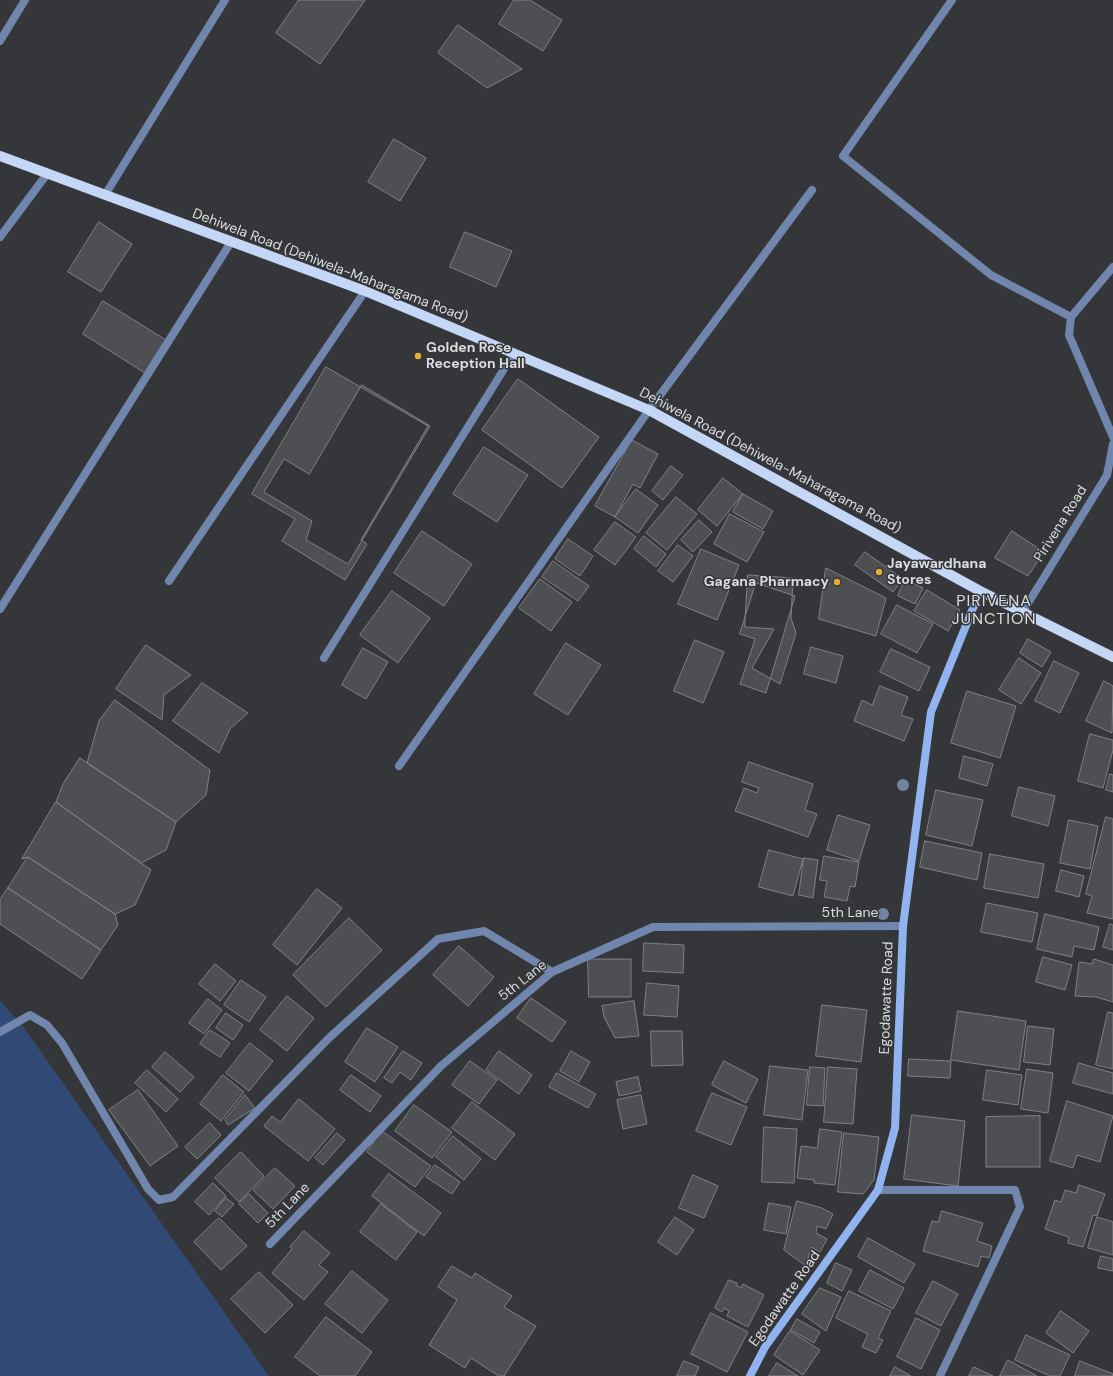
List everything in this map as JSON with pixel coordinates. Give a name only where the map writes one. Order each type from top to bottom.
[{"type":"main road","name":"Dehiwela Road (Dehiwela-Maharagama Road)","points":[[0,156],[365,291],[649,410],[980,591],[1113,657]]},
{"type":"street","points":[[0,41],[25,0]]},
{"type":"street","points":[[105,195],[225,0]]},
{"type":"street","points":[[952,0],[843,156],[991,275],[1071,316]]},
{"type":"street","points":[[0,237],[47,174]]},
{"type":"street","points":[[399,766],[649,410],[812,190]]},
{"type":"street","points":[[0,609],[232,242]]},
{"type":"street","points":[[1113,267],[1071,316],[1069,335],[1113,437]]},
{"type":"street","points":[[169,581],[365,291]]},
{"type":"street","points":[[324,658],[514,353]]},
{"type":"street","name":"Pirivena Road","points":[[1022,613],[1107,475],[1113,444]]},
{"type":"street","name":"Egodawatte Road","points":[[750,1376],[765,1347],[878,1190],[894,1128],[903,926],[931,712],[980,591]]},
{"type":"street","name":"5th Lane","points":[[270,1244],[441,1066],[552,972],[652,927],[903,926]]},
{"type":"street","points":[[0,1032],[30,1016],[47,1025],[62,1043],[148,1189],[159,1200],[173,1197],[329,1038],[438,939],[484,931],[552,972]]},
{"type":"street","points":[[878,1190],[1015,1190],[1020,1208],[940,1376]]},
{"type":"shaded area","points":[[0,1001],[22,1025],[269,1376],[0,1376]]},
{"type":"building","points":[[299,0],[365,0],[320,64],[276,33]]},
{"type":"building","points":[[514,0],[530,0],[562,20],[543,51],[499,24]]},
{"type":"building","points":[[458,25],[522,69],[487,88],[438,53]]},
{"type":"building","points":[[394,139],[426,158],[400,201],[368,182]]},
{"type":"building","points":[[99,222],[132,244],[101,292],[68,272]]},
{"type":"building","points":[[465,232],[512,251],[496,287],[450,267]]},
{"type":"building","points":[[103,301],[166,340],[145,373],[83,334]]},
{"type":"building","points":[[326,367],[428,426],[361,540],[367,544],[345,580],[282,541],[295,519],[252,494]]},
{"type":"building","points":[[518,379],[599,437],[562,488],[482,430]]},
{"type":"building","points":[[362,385],[430,426],[348,564],[306,540],[312,521],[264,492],[284,459],[309,474]]},
{"type":"building","points":[[632,440],[658,454],[640,488],[633,484],[615,517],[595,506]]},
{"type":"building","points":[[484,447],[528,475],[497,522],[453,494]]},
{"type":"building","points":[[671,466],[683,475],[663,500],[652,491]]},
{"type":"building","points":[[723,478],[743,494],[717,526],[698,510]]},
{"type":"building","points":[[636,489],[658,505],[638,533],[615,517]]},
{"type":"building","points":[[743,494],[773,511],[763,529],[733,512]]},
{"type":"building","points":[[676,497],[697,514],[667,550],[646,533]]},
{"type":"building","points":[[730,514],[764,532],[747,562],[714,544]]},
{"type":"building","points":[[699,520],[712,532],[693,552],[681,540]]},
{"type":"building","points":[[615,522],[636,537],[615,565],[594,550]]},
{"type":"building","points":[[422,531],[472,564],[444,606],[394,573]]},
{"type":"building","points":[[1012,531],[1044,552],[1028,576],[995,558]]},
{"type":"building","points":[[644,536],[666,554],[656,567],[634,549]]},
{"type":"building","points":[[568,539],[593,556],[580,576],[555,559]]},
{"type":"building","points":[[678,545],[693,556],[673,582],[658,571]]},
{"type":"building","points":[[701,549],[739,565],[717,620],[678,604]]},
{"type":"building","name":"Jayawardhana Stores","points":[[865,552],[903,579],[893,592],[855,565]]},
{"type":"building","points":[[553,561],[589,586],[578,601],[542,577]]},
{"type":"building","points":[[826,568],[886,598],[876,636],[819,619]]},
{"type":"building","points":[[748,575],[793,578],[791,618],[796,633],[780,684],[752,668],[774,629],[745,627]]},
{"type":"building","points":[[540,579],[572,602],[551,631],[519,608]]},
{"type":"building","points":[[905,579],[923,588],[915,604],[898,596]]},
{"type":"building","points":[[756,583],[795,596],[766,693],[740,684],[755,639],[740,634]]},
{"type":"building","points":[[927,590],[960,610],[948,631],[914,611]]},
{"type":"building","points":[[392,591],[430,618],[398,663],[360,635]]},
{"type":"building","points":[[897,605],[933,624],[917,653],[881,634]]},
{"type":"building","points":[[1028,639],[1051,652],[1042,667],[1020,653]]},
{"type":"building","points":[[695,640],[724,652],[703,703],[674,691]]},
{"type":"building","points":[[566,643],[601,665],[568,715],[534,694]]},
{"type":"building","points":[[146,645],[191,675],[164,695],[162,720],[116,689]]},
{"type":"building","points":[[811,647],[843,656],[836,683],[804,674]]},
{"type":"building","points":[[363,648],[388,662],[366,699],[342,685]]},
{"type":"building","points":[[891,649],[930,667],[919,691],[880,672]]},
{"type":"building","points":[[1019,658],[1041,673],[1021,704],[999,690]]},
{"type":"building","points":[[1054,661],[1079,673],[1060,713],[1035,701]]},
{"type":"building","points":[[1104,681],[1113,686],[1112,733],[1086,721]]},
{"type":"building","points":[[202,683],[248,713],[230,729],[219,753],[173,721]]},
{"type":"building","points":[[880,686],[908,697],[901,715],[913,719],[904,741],[854,721],[862,700],[872,705]]},
{"type":"building","points":[[967,691],[1016,706],[1000,758],[951,743]]},
{"type":"building","points":[[115,700],[210,770],[206,795],[176,822],[87,763],[99,721]]},
{"type":"building","points":[[1090,734],[1113,740],[1113,750],[1103,788],[1078,781]]},
{"type":"building","points":[[964,756],[993,764],[987,786],[959,778]]},
{"type":"building","points":[[80,758],[176,822],[166,850],[141,863],[56,802],[63,784]]},
{"type":"building","points":[[749,762],[813,784],[805,810],[817,814],[808,837],[735,811],[744,788],[757,793],[759,788],[742,782]]},
{"type":"building","points":[[1110,774],[1113,775],[1113,792],[1106,790]]},
{"type":"building","points":[[1019,787],[1055,796],[1048,826],[1012,816]]},
{"type":"building","points":[[936,790],[983,800],[972,846],[926,835]]},
{"type":"building","points":[[56,802],[151,870],[135,905],[115,914],[28,857],[22,859]]},
{"type":"building","points":[[838,815],[870,825],[859,861],[827,850]]},
{"type":"building","points":[[1106,817],[1113,819],[1113,919],[1087,913],[1092,896],[1086,894]]},
{"type":"building","points":[[1069,820],[1098,826],[1090,869],[1060,863]]},
{"type":"building","points":[[925,841],[982,853],[977,880],[920,867]]},
{"type":"building","points":[[769,850],[803,859],[793,896],[759,887]]},
{"type":"building","points":[[990,854],[1044,864],[1038,898],[984,888]]},
{"type":"building","points":[[824,856],[859,862],[855,887],[850,886],[847,901],[824,897],[827,881],[820,880]]},
{"type":"building","points":[[28,857],[115,914],[118,925],[101,950],[8,888]]},
{"type":"building","points":[[804,858],[818,860],[813,898],[799,895]]},
{"type":"building","points":[[1061,870],[1084,876],[1079,897],[1056,891]]},
{"type":"building","points":[[8,888],[101,950],[82,979],[0,924],[0,900]]},
{"type":"building","points":[[317,889],[342,908],[297,965],[273,945]]},
{"type":"building","points":[[987,903],[1038,913],[1032,942],[981,932]]},
{"type":"building","points":[[1045,914],[1099,927],[1094,950],[1074,946],[1072,957],[1037,949]]},
{"type":"building","points":[[349,918],[382,950],[326,1007],[293,975]]},
{"type":"building","points":[[1110,924],[1113,925],[1113,950],[1103,947]]},
{"type":"building","points":[[644,943],[684,945],[683,973],[643,971]]},
{"type":"building","points":[[459,946],[494,977],[468,1006],[433,975]]},
{"type":"building","points":[[1043,957],[1072,965],[1065,990],[1036,982]]},
{"type":"building","points":[[588,959],[631,959],[631,997],[589,997]]},
{"type":"building","points":[[1094,959],[1113,965],[1113,1002],[1096,997],[1075,996],[1079,962],[1092,964]]},
{"type":"building","points":[[215,964],[236,981],[220,1001],[199,984]]},
{"type":"building","points":[[241,980],[266,997],[249,1022],[224,1005]]},
{"type":"building","points":[[647,983],[679,986],[677,1017],[644,1015]]},
{"type":"building","points":[[287,996],[314,1018],[287,1051],[260,1030]]},
{"type":"building","points":[[531,998],[566,1022],[552,1042],[517,1018]]},
{"type":"building","points":[[208,999],[222,1010],[204,1034],[189,1023]]},
{"type":"building","points":[[634,1001],[639,1036],[615,1038],[604,1017],[602,1006]]},
{"type":"building","points":[[822,1005],[867,1010],[861,1062],[816,1056]]},
{"type":"building","points":[[958,1011],[1026,1021],[1019,1070],[951,1060]]},
{"type":"building","points":[[1108,1012],[1113,1013],[1113,1069],[1096,1065]]},
{"type":"building","points":[[226,1013],[243,1025],[233,1040],[216,1028]]},
{"type":"building","points":[[1028,1026],[1054,1029],[1050,1065],[1024,1062]]},
{"type":"building","points":[[367,1028],[398,1047],[375,1082],[345,1062]]},
{"type":"building","points":[[210,1030],[230,1043],[220,1057],[200,1044]]},
{"type":"building","points":[[651,1031],[682,1031],[683,1065],[652,1066]]},
{"type":"building","points":[[250,1043],[273,1061],[249,1091],[226,1073]]},
{"type":"building","points":[[403,1051],[422,1063],[411,1080],[400,1072],[392,1083],[384,1078]]},
{"type":"building","points":[[499,1051],[532,1075],[519,1094],[486,1070]]},
{"type":"building","points":[[571,1051],[590,1062],[579,1082],[560,1071]]},
{"type":"building","points":[[165,1052],[194,1077],[180,1092],[152,1067]]},
{"type":"building","points":[[909,1059],[951,1061],[950,1078],[908,1076]]},
{"type":"building","points":[[470,1061],[497,1080],[479,1104],[452,1085]]},
{"type":"building","points":[[724,1061],[758,1079],[746,1103],[712,1085]]},
{"type":"building","points":[[1079,1063],[1113,1073],[1113,1094],[1073,1083]]},
{"type":"building","points":[[770,1066],[808,1070],[802,1120],[764,1115]]},
{"type":"building","points":[[810,1067],[825,1068],[823,1106],[807,1105]]},
{"type":"building","points":[[828,1067],[857,1069],[853,1124],[824,1122]]},
{"type":"building","points":[[1027,1069],[1053,1073],[1048,1113],[1021,1109]]},
{"type":"building","points":[[147,1070],[178,1099],[166,1112],[135,1083]]},
{"type":"building","points":[[987,1070],[1022,1075],[1018,1105],[983,1100]]},
{"type":"building","points":[[557,1073],[596,1094],[588,1108],[549,1087]]},
{"type":"building","points":[[223,1075],[244,1092],[221,1121],[200,1104]]},
{"type":"building","points":[[351,1075],[381,1096],[370,1112],[340,1090]]},
{"type":"building","points":[[638,1077],[641,1091],[619,1096],[616,1082]]},
{"type":"building","points":[[138,1090],[178,1146],[150,1166],[109,1110]]},
{"type":"building","points":[[712,1093],[747,1107],[731,1145],[696,1131]]},
{"type":"building","points":[[245,1095],[255,1108],[228,1125],[225,1120]]},
{"type":"building","points":[[641,1095],[647,1124],[623,1129],[617,1100]]},
{"type":"building","points":[[299,1099],[335,1129],[308,1161],[264,1126],[272,1116],[280,1122]]},
{"type":"building","points":[[1067,1101],[1113,1116],[1100,1162],[1077,1155],[1073,1168],[1050,1161]]},
{"type":"building","points":[[472,1102],[515,1134],[495,1160],[452,1128]]},
{"type":"building","points":[[414,1105],[452,1132],[432,1158],[395,1131]]},
{"type":"building","points":[[912,1115],[965,1121],[958,1186],[904,1179]]},
{"type":"building","points":[[1040,1116],[1040,1167],[986,1167],[986,1117]]},
{"type":"building","points":[[210,1123],[221,1135],[197,1159],[185,1147]]},
{"type":"building","points":[[764,1127],[797,1129],[794,1183],[762,1182]]},
{"type":"building","points":[[820,1129],[842,1132],[835,1185],[814,1183],[814,1180],[797,1178],[801,1146],[817,1148]]},
{"type":"building","points":[[382,1131],[431,1166],[415,1187],[367,1152]]},
{"type":"building","points":[[337,1133],[345,1140],[323,1165],[315,1158]]},
{"type":"building","points":[[844,1133],[879,1137],[874,1180],[863,1194],[838,1192]]},
{"type":"building","points":[[453,1136],[481,1159],[464,1180],[436,1157]]},
{"type":"building","points":[[241,1152],[264,1176],[239,1202],[215,1178]]},
{"type":"building","points":[[435,1165],[460,1182],[452,1194],[426,1177]]},
{"type":"building","points":[[275,1168],[295,1186],[273,1209],[253,1190]]},
{"type":"building","points":[[389,1174],[441,1213],[424,1236],[372,1196]]},
{"type":"building","points":[[693,1175],[718,1186],[704,1218],[679,1208]]},
{"type":"building","points":[[213,1183],[226,1196],[209,1215],[195,1202]]},
{"type":"building","points":[[1079,1185],[1105,1194],[1097,1216],[1093,1215],[1083,1247],[1068,1243],[1069,1237],[1045,1229],[1055,1200],[1061,1202],[1065,1190],[1076,1193]]},
{"type":"building","points":[[249,1194],[268,1213],[258,1223],[239,1204]]},
{"type":"building","points":[[226,1198],[234,1204],[222,1217],[215,1211]]},
{"type":"building","points":[[797,1201],[822,1208],[833,1214],[826,1229],[817,1226],[816,1233],[827,1239],[820,1252],[811,1247],[806,1266],[784,1250]]},
{"type":"building","points":[[769,1203],[791,1207],[786,1234],[764,1230]]},
{"type":"building","points":[[381,1204],[417,1232],[396,1260],[360,1232]]},
{"type":"building","points":[[942,1211],[983,1223],[977,1241],[992,1246],[989,1258],[981,1256],[978,1267],[923,1251],[932,1221],[938,1222]]},
{"type":"building","points":[[675,1217],[694,1230],[677,1255],[658,1242]]},
{"type":"building","points":[[1097,1217],[1113,1222],[1113,1255],[1088,1248]]},
{"type":"building","points":[[219,1218],[247,1246],[221,1270],[194,1242]]},
{"type":"building","points":[[304,1231],[330,1253],[319,1265],[328,1272],[304,1300],[272,1273],[292,1249],[290,1247]]},
{"type":"building","points":[[868,1238],[915,1264],[904,1283],[858,1257]]},
{"type":"building","points":[[1101,1256],[1113,1259],[1113,1271],[1098,1268]]},
{"type":"building","points":[[836,1263],[852,1270],[842,1291],[827,1283]]},
{"type":"building","points":[[452,1266],[472,1278],[475,1273],[512,1296],[504,1307],[536,1326],[504,1376],[499,1376],[471,1358],[465,1368],[429,1345],[457,1300],[438,1287]]},
{"type":"building","points":[[870,1270],[904,1288],[893,1309],[859,1291]]},
{"type":"building","points":[[352,1271],[388,1300],[362,1333],[325,1304]]},
{"type":"building","points":[[259,1272],[293,1305],[265,1333],[231,1299]]},
{"type":"building","points":[[729,1280],[737,1283],[736,1285],[741,1288],[743,1284],[764,1295],[748,1327],[727,1316],[729,1311],[724,1308],[722,1312],[715,1308]]},
{"type":"building","points":[[933,1281],[958,1294],[941,1326],[916,1313]]},
{"type":"building","points":[[820,1288],[841,1297],[826,1331],[802,1314]]},
{"type":"building","points":[[849,1291],[891,1311],[878,1338],[883,1340],[876,1353],[862,1347],[868,1334],[836,1318]]},
{"type":"building","points":[[1061,1311],[1089,1331],[1073,1353],[1046,1333]]},
{"type":"building","points":[[711,1313],[748,1332],[727,1372],[691,1354]]},
{"type":"building","points":[[326,1317],[372,1352],[355,1376],[320,1376],[295,1357]]},
{"type":"building","points":[[916,1318],[940,1330],[921,1369],[897,1357]]},
{"type":"building","points":[[797,1319],[820,1332],[814,1343],[791,1330]]},
{"type":"building","points":[[790,1331],[820,1350],[803,1375],[774,1355]]},
{"type":"building","points":[[1026,1335],[1070,1355],[1060,1376],[1050,1376],[1015,1360]]},
{"type":"building","points":[[1008,1360],[1037,1376],[1000,1376]]},
{"type":"building","points":[[684,1361],[699,1367],[695,1376],[677,1376]]},
{"type":"building","points":[[1080,1361],[1113,1374],[1113,1376],[1075,1376]]},
{"type":"building","points":[[777,1363],[798,1376],[769,1376]]},
{"type":"building","points":[[895,1367],[911,1376],[890,1376]]},
{"type":"building","points":[[974,1367],[993,1376],[969,1376]]},
{"type":"place","name":"Golden Rose Reception Hall","points":[[418,356]]},
{"type":"place","name":"Jayawardhana Stores","points":[[879,572]]},
{"type":"place","name":"Gagana Pharmacy","points":[[837,582]]},
{"type":"district","name":"PIRIVENA JUNCTION","points":[[994,611]]}]
